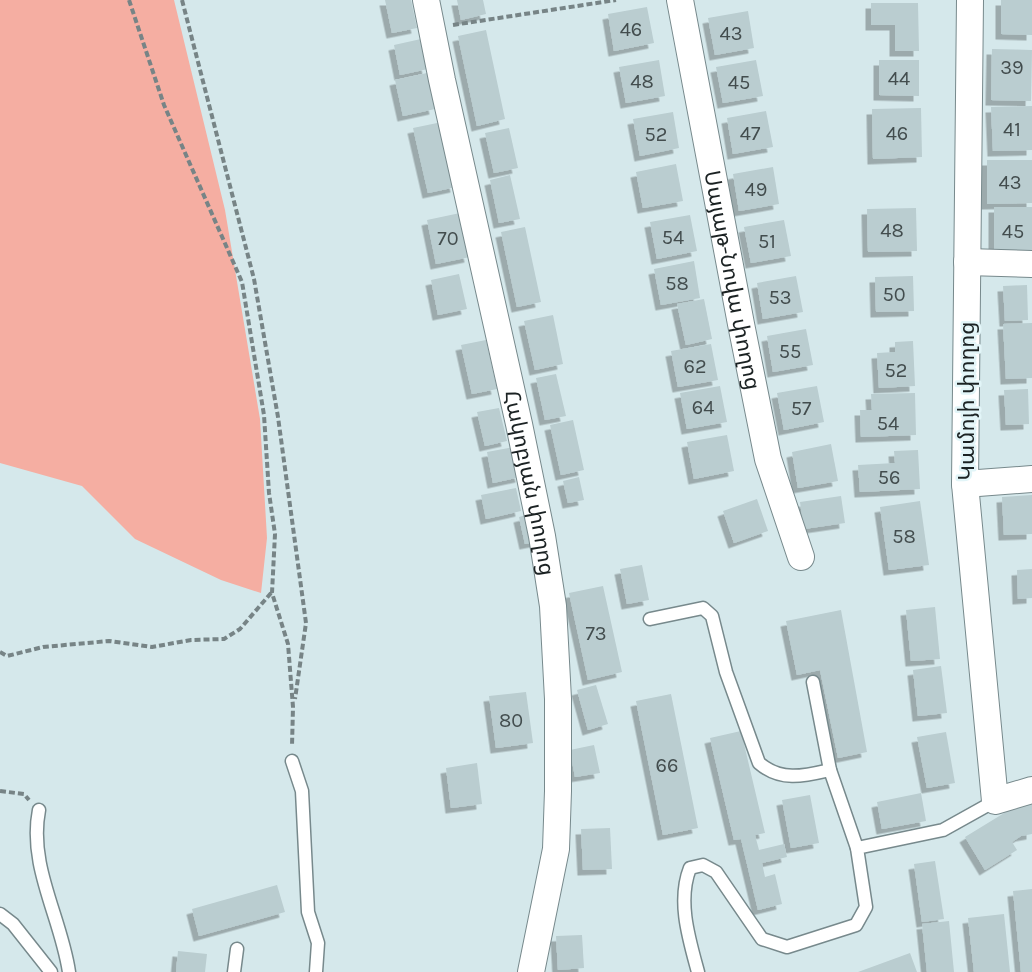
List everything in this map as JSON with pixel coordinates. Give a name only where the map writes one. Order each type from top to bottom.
[{"type":"street","name":"Հակոբյան փողոց","points":[[426,0],[519,424],[542,536],[553,606],[558,710],[556,849],[531,972]]},
{"type":"street","name":"Սայաթ-Նովա փողոց","points":[[680,0],[738,313],[768,459],[801,557]]},
{"type":"street","name":"Կամոյի փողոց","points":[[970,0],[965,484],[995,801]]},
{"type":"street","points":[[967,262],[1032,264]]},
{"type":"street","points":[[965,484],[1032,479]]},
{"type":"street","points":[[995,801],[1032,790]]},
{"type":"lane","points":[[650,619],[703,608],[712,616],[726,672],[759,763],[770,772],[798,777],[831,770]]},
{"type":"lane","points":[[698,972],[686,928],[685,882],[690,867],[703,865],[716,872],[762,939],[787,947],[856,925],[866,907],[857,848],[831,770],[813,682]]},
{"type":"lane","points":[[292,760],[302,791],[308,912],[318,943],[316,972]]},
{"type":"lane","points":[[857,848],[943,830],[995,801]]},
{"type":"lane","points":[[39,810],[35,828],[36,852],[66,951],[69,972]]},
{"type":"lane","points":[[0,914],[13,924],[51,972]]},
{"type":"lane","points":[[234,972],[237,949]]},
{"type":"path","points":[[129,0],[164,105],[242,282],[264,415],[269,493],[275,534],[272,593],[288,644],[293,707],[292,760]]},
{"type":"path","points":[[182,0],[254,279],[278,417],[306,623],[293,707]]},
{"type":"path","points":[[448,26],[616,0]]},
{"type":"path","points":[[0,652],[7,656],[43,647],[109,641],[152,647],[191,640],[224,639],[240,629],[272,593]]},
{"type":"path","points":[[0,791],[24,794],[39,810]]},
{"type":"shaded area","points":[[0,0],[174,0],[225,210],[260,419],[267,538],[261,593],[221,580],[135,539],[82,486],[0,463]]},
{"type":"building","points":[[385,0],[411,0],[417,28],[392,33]]},
{"type":"building","points":[[457,0],[483,0],[486,14],[461,20]]},
{"type":"building","points":[[1001,0],[1032,0],[1032,35],[1001,34]]},
{"type":"building","points":[[871,3],[918,3],[919,51],[895,51],[895,25],[871,25]]},
{"type":"building","points":[[647,7],[654,43],[614,51],[608,14]]},
{"type":"building","points":[[748,11],[754,48],[715,55],[708,18]]},
{"type":"building","points":[[486,30],[505,119],[477,126],[458,36]]},
{"type":"building","points":[[421,39],[428,69],[400,75],[394,45]]},
{"type":"building","points":[[992,49],[1032,50],[1031,101],[991,100]]},
{"type":"building","points":[[659,60],[665,96],[626,103],[619,67]]},
{"type":"building","points":[[756,60],[763,96],[723,103],[716,67]]},
{"type":"building","points":[[879,60],[919,60],[919,96],[879,95]]},
{"type":"building","points":[[427,73],[435,109],[403,116],[395,80]]},
{"type":"building","points":[[1032,106],[1032,150],[993,151],[991,107]]},
{"type":"building","points":[[921,108],[922,157],[873,159],[872,109]]},
{"type":"building","points":[[766,111],[773,147],[733,154],[727,118]]},
{"type":"building","points":[[673,112],[679,148],[640,156],[633,119]]},
{"type":"building","points":[[442,122],[456,187],[428,193],[413,128]]},
{"type":"building","points":[[509,128],[518,168],[494,173],[485,133]]},
{"type":"building","points":[[987,160],[1032,160],[1032,203],[987,204]]},
{"type":"building","points":[[676,164],[683,201],[643,208],[636,172]]},
{"type":"building","points":[[773,167],[779,204],[739,211],[733,174]]},
{"type":"building","points":[[510,175],[520,219],[499,223],[490,180]]},
{"type":"building","points":[[994,207],[1032,207],[1032,254],[994,254]]},
{"type":"building","points":[[916,208],[917,251],[868,252],[867,209]]},
{"type":"building","points":[[460,213],[470,257],[436,264],[427,220]]},
{"type":"building","points":[[690,215],[697,251],[657,259],[650,222]]},
{"type":"building","points":[[784,220],[791,256],[751,263],[744,227]]},
{"type":"building","points":[[525,227],[541,302],[517,307],[501,232]]},
{"type":"building","points":[[694,261],[700,298],[661,305],[654,269]]},
{"type":"building","points":[[459,274],[467,309],[438,315],[431,280]]},
{"type":"building","points":[[796,276],[803,312],[763,319],[757,283]]},
{"type":"building","points":[[913,276],[914,311],[876,312],[875,277]]},
{"type":"building","points":[[1027,285],[1028,320],[1005,321],[1003,286]]},
{"type":"building","points":[[704,299],[712,339],[686,345],[677,304]]},
{"type":"building","points":[[553,315],[563,364],[535,370],[524,321]]},
{"type":"building","points":[[1032,323],[1032,378],[1006,379],[1003,324]]},
{"type":"building","points":[[806,329],[813,365],[773,372],[767,336]]},
{"type":"building","points":[[486,340],[497,389],[472,394],[461,345]]},
{"type":"building","points":[[913,341],[915,386],[879,388],[877,353],[895,352],[895,342]]},
{"type":"building","points":[[711,344],[718,380],[678,387],[671,351]]},
{"type":"building","points":[[556,374],[566,416],[545,420],[536,378]]},
{"type":"building","points":[[720,386],[727,422],[687,429],[680,393]]},
{"type":"building","points":[[817,386],[824,422],[784,430],[777,393]]},
{"type":"building","points":[[1028,389],[1029,424],[1006,425],[1004,390]]},
{"type":"building","points":[[915,393],[916,435],[861,437],[860,410],[872,410],[871,394]]},
{"type":"building","points":[[499,408],[507,441],[485,446],[477,412]]},
{"type":"building","points":[[573,420],[584,470],[561,475],[550,425]]},
{"type":"building","points":[[727,435],[734,471],[694,479],[687,442]]},
{"type":"building","points":[[831,444],[838,481],[798,488],[792,452]]},
{"type":"building","points":[[514,447],[521,477],[493,483],[487,452]]},
{"type":"building","points":[[918,450],[920,489],[860,492],[858,465],[895,463],[894,451]]},
{"type":"building","points":[[579,477],[584,500],[568,503],[563,481]]},
{"type":"building","points":[[516,488],[521,511],[486,519],[481,495]]},
{"type":"building","points":[[1032,495],[1032,534],[1004,535],[1002,497]]},
{"type":"building","points":[[841,496],[845,523],[804,529],[800,502]]},
{"type":"building","points":[[757,499],[768,531],[734,543],[723,511]]},
{"type":"building","points":[[920,501],[929,565],[889,570],[880,507]]},
{"type":"building","points":[[534,513],[540,541],[525,544],[519,517]]},
{"type":"building","points":[[642,565],[649,600],[627,604],[620,569]]},
{"type":"building","points":[[1032,569],[1032,598],[1018,599],[1017,570]]},
{"type":"building","points":[[603,586],[622,672],[588,680],[569,593]]},
{"type":"building","points":[[935,607],[940,659],[911,661],[906,610]]},
{"type":"building","points":[[841,610],[867,752],[838,758],[820,670],[797,675],[786,621]]},
{"type":"building","points":[[941,666],[947,713],[918,716],[913,670]]},
{"type":"building","points":[[596,685],[608,724],[588,730],[577,690]]},
{"type":"building","points":[[526,692],[533,743],[496,748],[489,696]]},
{"type":"building","points":[[671,694],[698,828],[663,835],[636,701]]},
{"type":"building","points":[[741,731],[765,833],[755,835],[759,850],[784,844],[787,857],[762,863],[765,877],[775,874],[782,904],[758,910],[741,839],[734,840],[710,738]]},
{"type":"building","points":[[946,732],[955,783],[927,788],[917,737]]},
{"type":"building","points":[[594,745],[600,773],[575,777],[570,750]]},
{"type":"building","points":[[477,763],[482,804],[451,808],[446,768]]},
{"type":"building","points":[[921,793],[926,821],[882,829],[877,802]]},
{"type":"building","points":[[810,795],[819,843],[791,848],[782,800]]},
{"type":"building","points":[[1032,804],[1032,834],[1021,836],[1012,842],[1017,850],[985,870],[965,837],[1014,807]]},
{"type":"building","points":[[610,828],[612,869],[583,870],[581,829]]},
{"type":"building","points":[[935,861],[944,919],[922,922],[914,864]]},
{"type":"building","points":[[277,885],[285,912],[199,936],[192,909]]},
{"type":"building","points":[[1032,889],[1032,972],[1021,972],[1013,891]]},
{"type":"building","points":[[1004,914],[1010,972],[974,972],[968,918]]},
{"type":"building","points":[[949,921],[954,972],[927,972],[922,924]]},
{"type":"building","points":[[582,935],[584,968],[558,970],[556,936]]},
{"type":"building","points":[[178,951],[207,954],[205,972],[176,972]]},
{"type":"building","points":[[910,953],[917,972],[858,972]]}]
